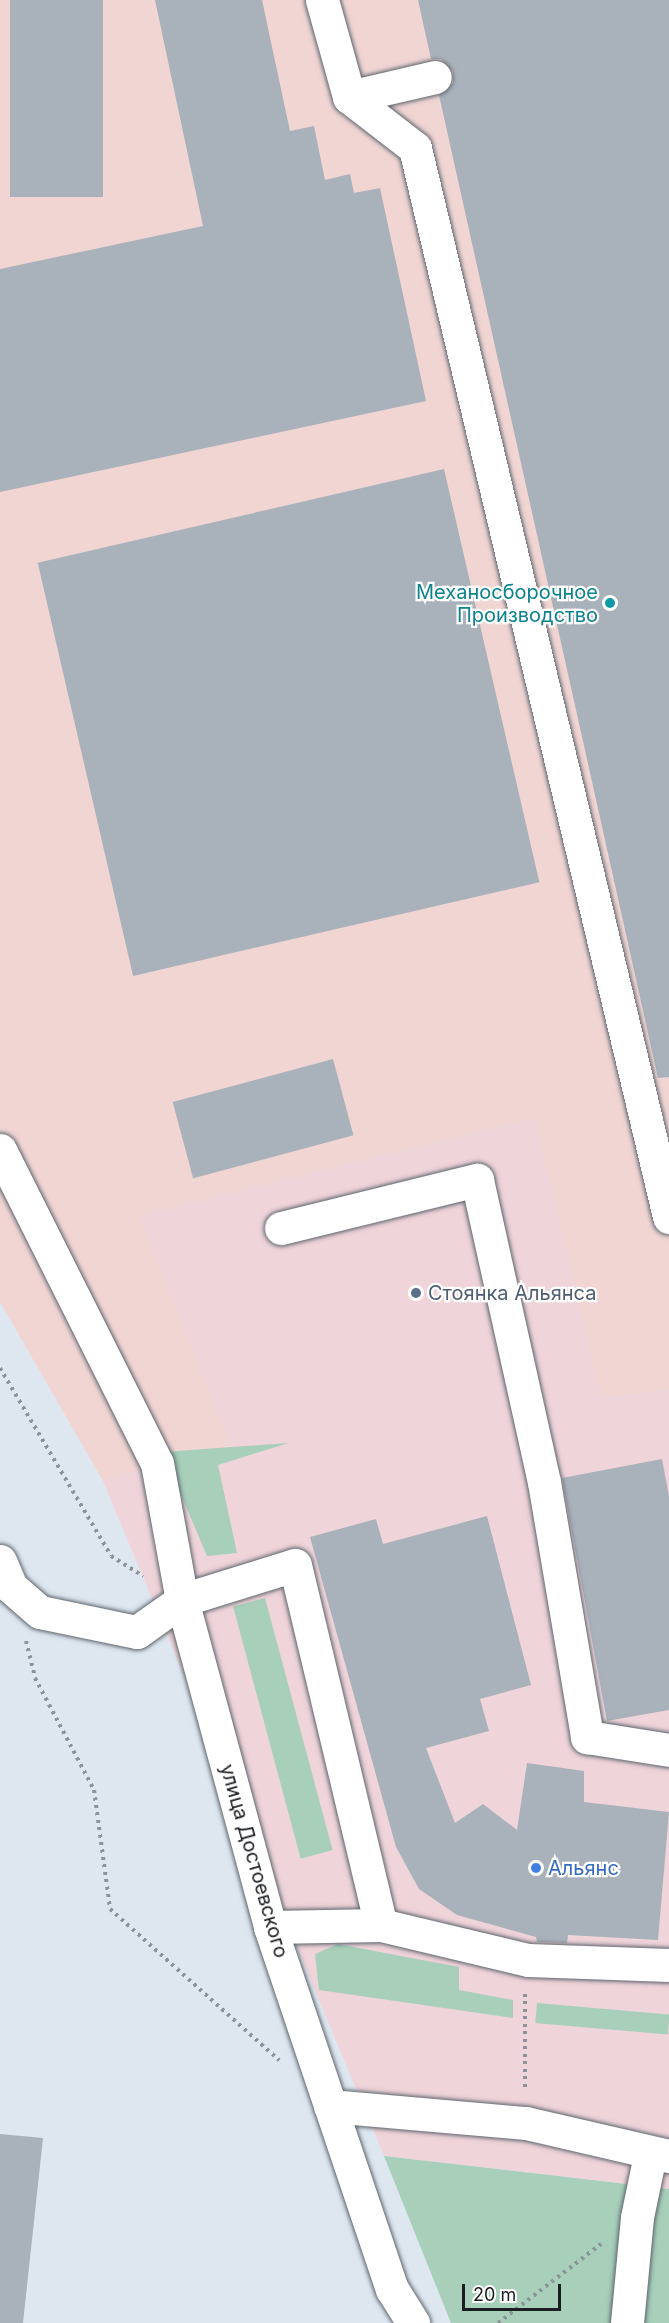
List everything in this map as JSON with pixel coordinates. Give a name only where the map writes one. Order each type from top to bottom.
[{"type":"street","points":[[322,0],[349,96],[415,148],[669,1216]]},
{"type":"street","points":[[349,96],[435,77]]},
{"type":"street","name":"улица Достоевского","points":[[0,1150],[157,1463],[182,1600],[270,1928],[392,2289],[413,2323]]},
{"type":"street","points":[[281,1228],[477,1180],[544,1482],[587,1737],[669,1750]]},
{"type":"street","points":[[6,1574],[40,1612],[137,1632],[182,1600],[295,1565],[381,1925]]},
{"type":"street","points":[[270,1928],[381,1925],[528,1960],[669,1965]]},
{"type":"street","points":[[330,2106],[526,2123],[660,2156],[637,2217],[627,2323]]},
{"type":"path","points":[[0,1368],[111,1556],[182,1600]]},
{"type":"path","points":[[6,1574],[35,1677],[94,1790],[110,1909],[286,2067]]},
{"type":"path","points":[[526,2123],[528,1960]]},
{"type":"path","points":[[498,2323],[637,2217]]},
{"type":"shaded area","points":[[0,0],[669,0],[669,1390],[601,1399],[534,1118],[139,1216],[231,1446],[103,1481],[0,1302]]},
{"type":"shaded area","points":[[534,1118],[601,1399],[669,1390],[669,2189],[384,2156],[103,1481],[231,1446],[138,1216]]},
{"type":"green space","points":[[288,1443],[218,1465],[237,1553],[207,1556],[163,1452]]},
{"type":"green space","points":[[265,1598],[333,1850],[301,1859],[233,1607]]},
{"type":"green space","points":[[338,1944],[459,1967],[459,1990],[513,2000],[513,2018],[319,1990],[315,1954]]},
{"type":"green space","points":[[537,2003],[669,2015],[668,2035],[535,2023]]},
{"type":"green space","points":[[384,2156],[669,2189],[669,2323],[451,2323]]},
{"type":"building","points":[[10,0],[103,0],[103,197],[10,197]]},
{"type":"building","points":[[155,0],[262,0],[290,131],[314,126],[325,180],[350,174],[354,193],[380,188],[426,401],[0,492],[0,269],[203,226]]},
{"type":"building","name":"Механосборочное Производство","points":[[418,0],[669,0],[669,1077],[658,1078],[439,95],[453,83],[453,72],[441,59],[431,59]]},
{"type":"building","points":[[444,469],[539,882],[133,976],[38,563]]},
{"type":"building","points":[[333,1059],[353,1135],[193,1178],[173,1102]]},
{"type":"building","points":[[662,1459],[669,1496],[669,1710],[607,1721],[562,1478]]},
{"type":"building","points":[[487,1516],[531,1685],[480,1699],[489,1731],[426,1748],[455,1823],[483,1804],[517,1830],[527,1763],[584,1771],[584,1802],[669,1812],[658,1940],[568,1935],[567,1943],[537,1942],[536,1937],[457,1915],[419,1889],[396,1847],[310,1537],[376,1519],[383,1544]]},
{"type":"building","points":[[0,2134],[43,2138],[23,2323],[0,2323]]},
{"type":"place","name":"Механосборочное Производство","points":[[610,603]]},
{"type":"place","name":"Стоянка Альянса","points":[[416,1293]]},
{"type":"place","name":"Альянс","points":[[536,1868]]}]
